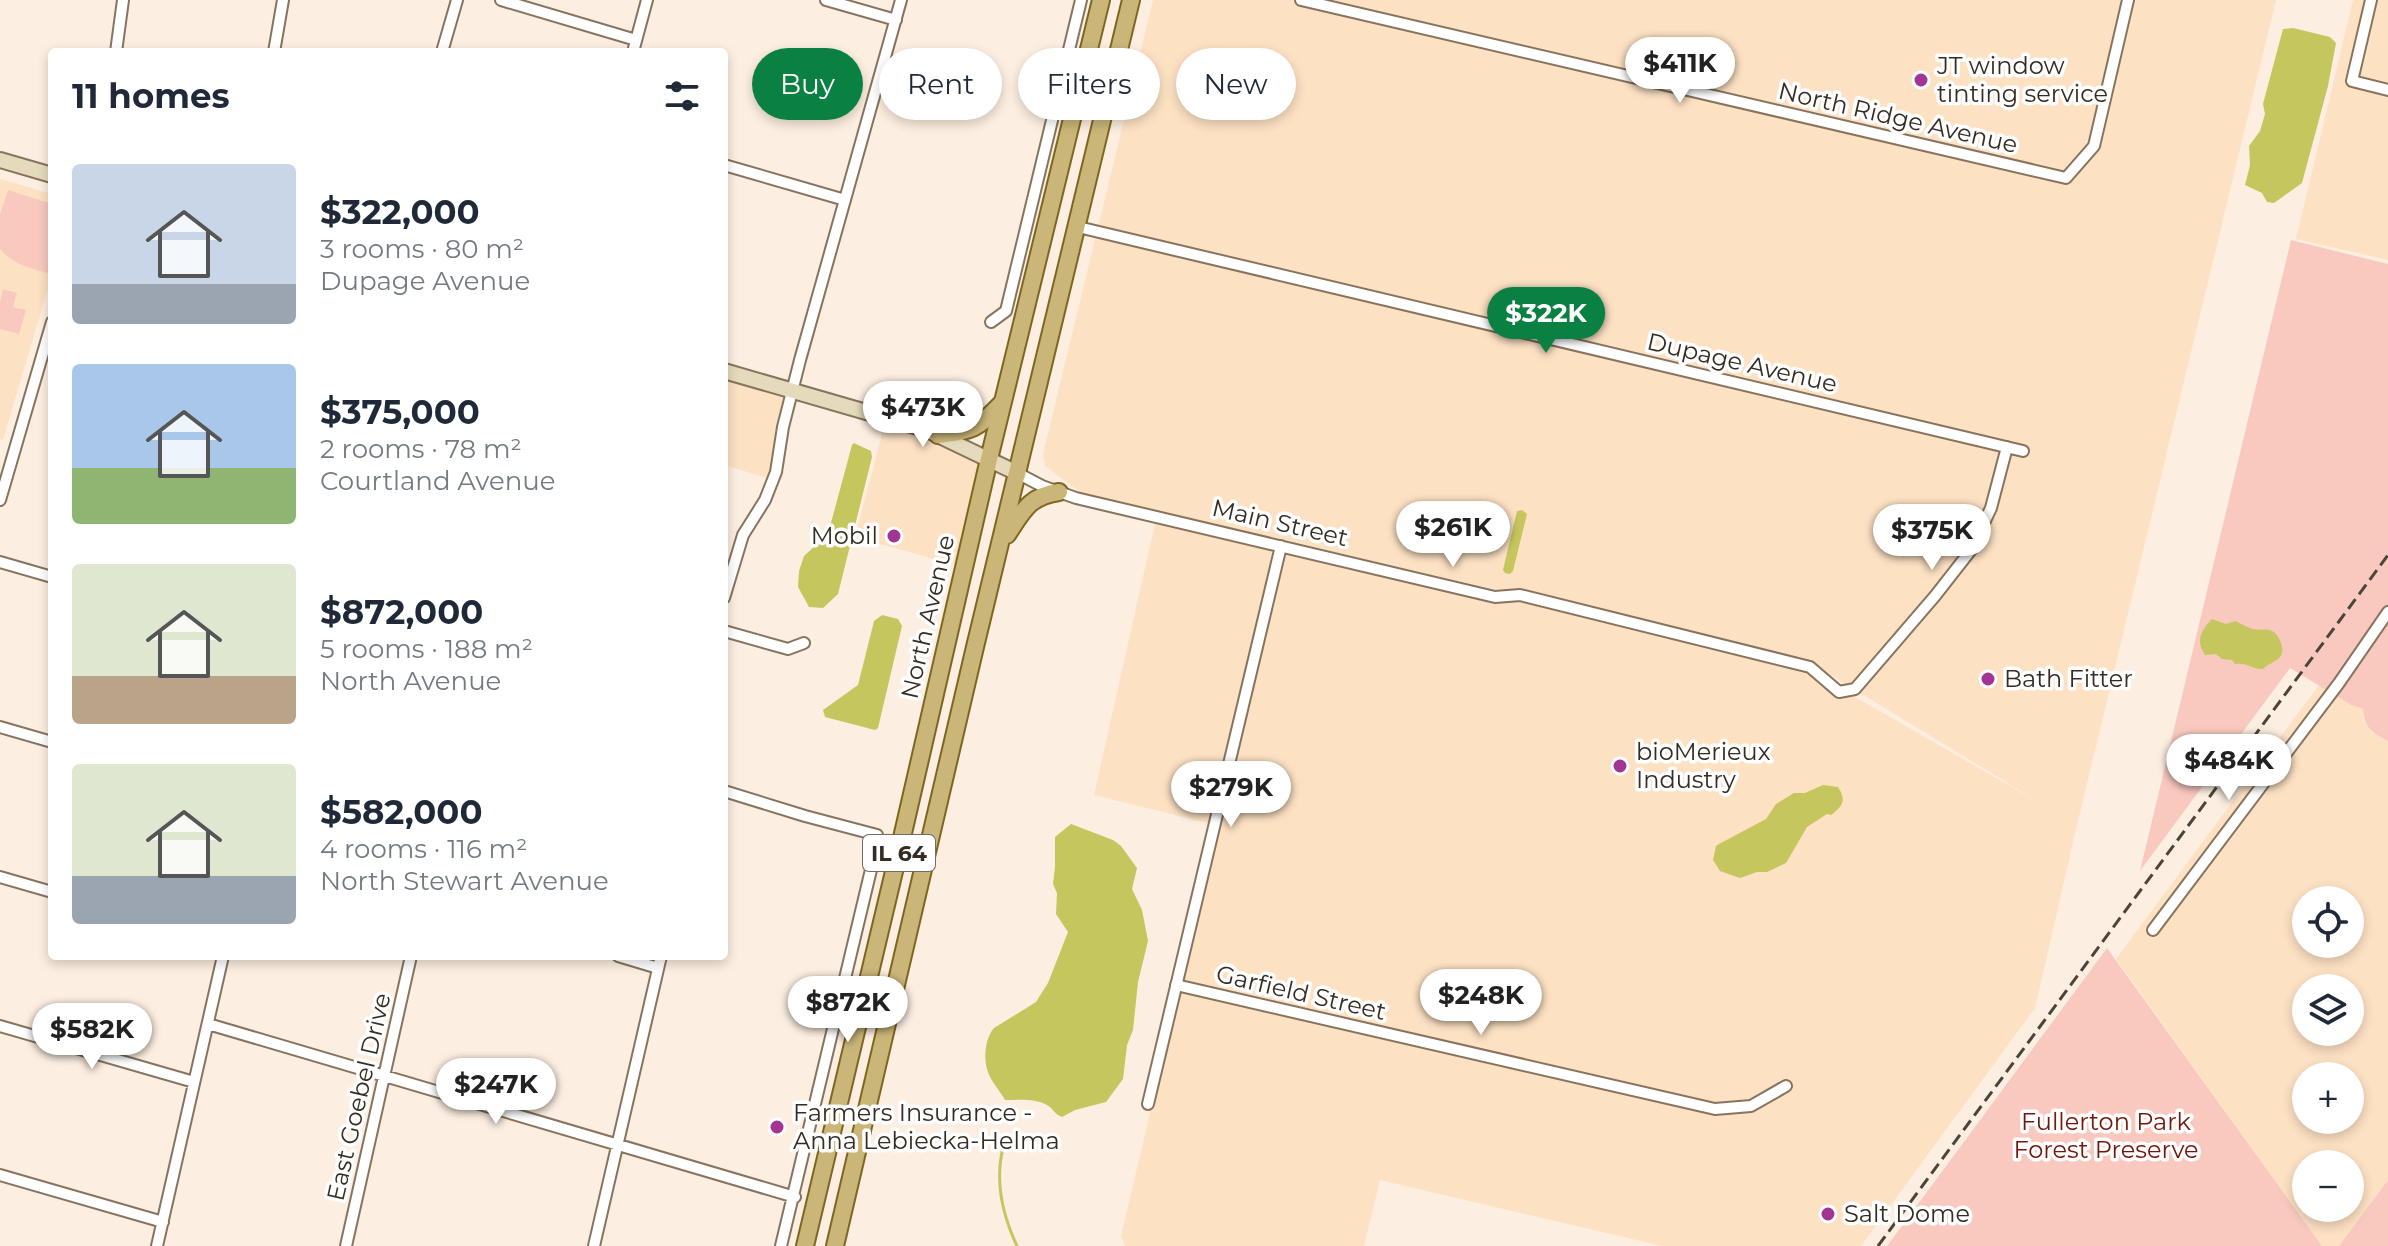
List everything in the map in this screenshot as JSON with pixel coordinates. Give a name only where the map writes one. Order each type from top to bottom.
[{"type":"main road","name":"North Avenue","points":[[805,1246],[1002,403],[1101,0]]},
{"type":"main road","name":"IL 64","points":[[835,1246],[1131,0]]},
{"type":"main road","points":[[938,435],[967,431],[982,424],[1002,403]]},
{"type":"main road","points":[[1001,542],[1033,500],[1043,494],[1059,492]]},
{"type":"street","points":[[117,48],[123,0]]},
{"type":"street","points":[[275,48],[283,0]]},
{"type":"street","points":[[443,48],[457,0]]},
{"type":"street","points":[[501,0],[636,40]]},
{"type":"street","points":[[634,48],[647,0]]},
{"type":"street","points":[[826,0],[896,20]]},
{"type":"street","points":[[728,585],[743,535],[765,500],[776,472],[792,391],[901,0]]},
{"type":"street","points":[[991,322],[1006,311],[1081,0]]},
{"type":"street","name":"North Ridge Avenue","points":[[1301,0],[2066,178],[2094,146],[2128,0]]},
{"type":"street","points":[[2371,0],[2352,81],[2388,90]]},
{"type":"street","points":[[0,160],[48,174]]},
{"type":"street","points":[[728,166],[845,200]]},
{"type":"street","name":"Dupage Avenue","points":[[1078,227],[2023,451]]},
{"type":"street","points":[[0,500],[47,360]]},
{"type":"street","name":"Main Street","points":[[728,372],[938,435],[1076,498],[1495,597],[1520,595],[1779,659],[1810,667],[1839,692],[1855,689],[1971,550],[1991,508],[2007,447]]},
{"type":"street","points":[[1148,1104],[1281,546]]},
{"type":"street","points":[[0,562],[48,576]]},
{"type":"street","points":[[2153,930],[2339,683],[2388,612]]},
{"type":"street","points":[[728,632],[788,649],[804,643]]},
{"type":"street","points":[[0,727],[48,741]]},
{"type":"street","points":[[728,792],[877,835],[795,1197],[781,1246]]},
{"type":"street","points":[[0,877],[48,891]]},
{"type":"street","points":[[157,1246],[222,960]]},
{"type":"street","name":"East Goebel Drive","points":[[346,1246],[410,960]]},
{"type":"street","points":[[631,960],[658,968]]},
{"type":"street","points":[[594,1246],[660,960]]},
{"type":"street","name":"Garfield Street","points":[[1176,985],[1715,1109],[1751,1106],[1786,1086]]},
{"type":"street","points":[[208,1024],[795,1197]]},
{"type":"street","points":[[0,1026],[194,1082]]},
{"type":"street","points":[[0,1175],[163,1222]]},
{"type":"shaded area","points":[[1153,0],[2276,0],[2035,1008],[1861,1246],[1662,1246],[1380,1180],[1364,1246],[1125,1246],[1121,1236],[1283,549],[1523,599],[1808,670],[2040,803],[1808,661],[1084,495],[1045,466],[1043,454],[1124,120],[1160,120],[1160,48],[1141,48]]},
{"type":"shaded area","points":[[2353,0],[2388,0],[2388,260],[2296,239]]},
{"type":"shaded area","points":[[2293,28],[2330,37],[2336,43],[2302,183],[2274,203],[2267,202],[2262,193],[2245,185],[2250,165],[2249,146],[2260,131],[2265,114],[2263,104],[2283,29]]},
{"type":"shaded area","points":[[0,179],[48,193],[48,288],[3,440],[0,439]]},
{"type":"shaded area","points":[[728,376],[788,394],[771,479],[728,466]]},
{"type":"shaded area","points":[[885,423],[923,433],[984,462],[960,566],[855,537]]},
{"type":"shaded area","points":[[854,443],[871,451],[872,457],[838,594],[823,608],[809,607],[798,587],[799,571],[804,556],[828,534]]},
{"type":"shaded area","points":[[1517,511],[1527,514],[1513,571],[1505,573],[1503,570]]},
{"type":"shaded area","points":[[1156,519],[1278,547],[1212,824],[1094,795]]},
{"type":"shaded area","points":[[882,615],[898,619],[902,626],[878,728],[875,730],[825,717],[823,710],[858,685],[874,621]]},
{"type":"shaded area","points":[[2212,619],[2226,624],[2235,621],[2258,630],[2272,631],[2281,643],[2281,655],[2263,669],[2235,664],[2216,654],[2205,655],[2200,645],[2201,636]]},
{"type":"shaded area","points":[[2319,685],[2363,709],[2371,732],[2388,741],[2388,1180],[2364,1212],[2364,1150],[2292,1150],[2292,1204],[2116,959]]},
{"type":"shaded area","points":[[1823,785],[1838,787],[1843,799],[1841,805],[1831,815],[1827,814],[1807,827],[1786,863],[1767,872],[1740,878],[1720,871],[1713,860],[1716,846],[1766,819],[1776,804],[1794,793],[1805,793]]},
{"type":"shaded area","points":[[1071,824],[1113,840],[1137,868],[1132,889],[1142,910],[1148,941],[1138,982],[1123,1079],[1106,1102],[1075,1110],[1062,1117],[1042,1103],[1005,1100],[989,1075],[985,1055],[994,1028],[1036,1002],[1048,983],[1068,932],[1056,914],[1057,893],[1053,884],[1055,837]]},
{"type":"shaded area","points":[[2305,1222],[2357,1222],[2339,1246],[2322,1246]]},
{"type":"green space","points":[[8,190],[48,203],[48,273],[17,263],[0,249],[0,214]]},
{"type":"green space","points":[[2291,240],[2388,264],[2388,741],[2370,729],[2363,709],[2290,668],[2140,871]]},
{"type":"green space","points":[[3,289],[17,293],[13,307],[26,310],[19,334],[0,329]]},
{"type":"green space","name":"Fullerton Park Forest Preserve","points":[[2107,948],[2292,1204],[2292,1222],[2305,1222],[2322,1246],[1887,1246]]},
{"type":"green space","points":[[2388,1180],[2388,1246],[2339,1246],[2357,1222],[2364,1222],[2364,1212]]},
{"type":"waterway","points":[[1004,1144],[1000,1170],[1001,1196],[1017,1246]]},
{"type":"railway","points":[[1878,1246],[2388,555]]},
{"type":"place","name":"JT window tinting service","points":[[1921,80]]},
{"type":"place","name":"Mobil","points":[[894,536]]},
{"type":"place","name":"Bath Fitter","points":[[1988,679]]},
{"type":"place","name":"bioMerieux Industry","points":[[1620,766]]},
{"type":"place","name":"Farmers Insurance - Anna Lebiecka-Helma","points":[[777,1127]]},
{"type":"place","name":"Salt Dome","points":[[1828,1214]]}]
